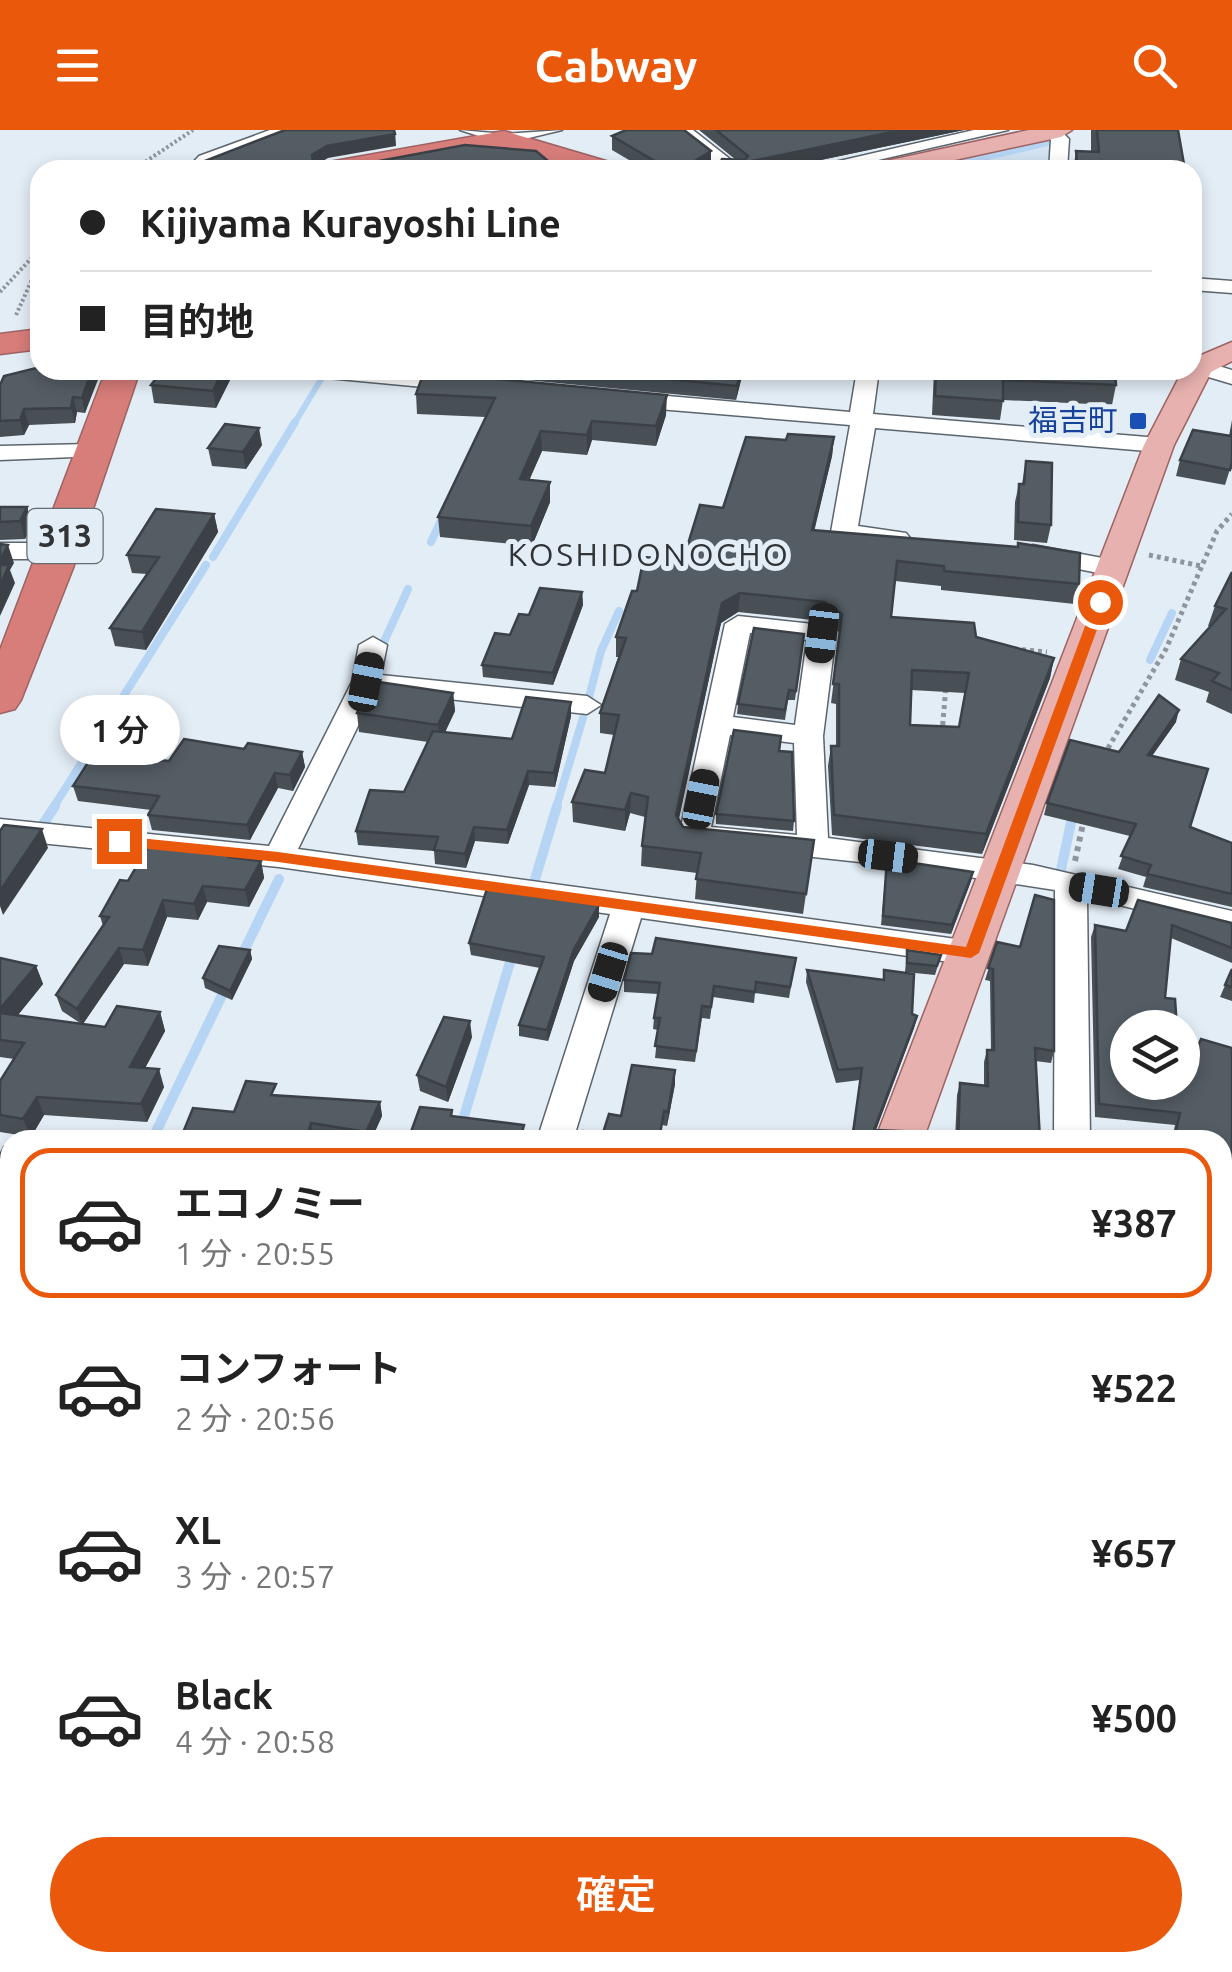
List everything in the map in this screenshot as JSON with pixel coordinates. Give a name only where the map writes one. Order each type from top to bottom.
[{"type":"highway","points":[[419,153],[444,142],[447,136],[442,130]]},
{"type":"highway","points":[[382,160],[504,139],[573,160]]},
{"type":"highway","name":"313","points":[[0,700],[60,551],[91,452],[119,380]]},
{"type":"main road","points":[[909,160],[950,147],[1056,131]]},
{"type":"main road","points":[[904,1130],[1001,870],[1124,560],[1159,445],[1214,365]]},
{"type":"street","points":[[205,160],[288,130]]},
{"type":"street","points":[[469,130],[504,139],[554,130]]},
{"type":"street","points":[[682,130],[722,160]]},
{"type":"street","points":[[922,130],[950,147]]},
{"type":"street","points":[[870,160],[950,147],[999,130]]},
{"type":"street","points":[[1056,131],[1060,139],[1059,160]]},
{"type":"street","points":[[1202,285],[1232,287]]},
{"type":"street","points":[[423,380],[486,386]]},
{"type":"street","points":[[867,380],[844,532],[922,541]]},
{"type":"street","points":[[604,398],[862,423],[1159,445]]},
{"type":"street","points":[[0,454],[91,452]]},
{"type":"street","points":[[999,550],[1124,560]]},
{"type":"street","points":[[0,551],[60,551]]},
{"type":"street","points":[[813,846],[808,736],[822,633],[738,624],[694,836],[813,846],[1072,878],[1232,922]]},
{"type":"street","points":[[278,857],[366,682],[373,644]]},
{"type":"street","points":[[366,682],[587,704]]},
{"type":"street","points":[[716,724],[808,736]]},
{"type":"street","points":[[0,829],[278,857],[971,953]]},
{"type":"street","points":[[1072,878],[1072,1130]]},
{"type":"street","points":[[558,1130],[629,904]]},
{"type":"path","points":[[148,160],[193,130]]},
{"type":"path","points":[[0,292],[30,260]]},
{"type":"path","points":[[7,331],[30,283]]},
{"type":"path","points":[[1101,762],[1185,614],[1217,531],[1232,514]]},
{"type":"path","points":[[1124,560],[1201,566]]},
{"type":"path","points":[[1006,648],[1064,653]]},
{"type":"path","points":[[941,750],[946,678]]},
{"type":"path","points":[[1072,878],[1087,807]]},
{"type":"shaded area","points":[[1052,140],[1054,160],[968,160]]},
{"type":"building","points":[[285,130],[394,130],[395,134],[327,146],[312,155],[313,160],[207,160]]},
{"type":"building","points":[[626,130],[684,130],[711,151],[696,160],[653,160],[612,136]]},
{"type":"building","points":[[716,130],[902,130],[757,160],[745,160],[748,156]]},
{"type":"building","points":[[1097,130],[1178,130],[1183,160],[1077,160],[1076,151],[1099,152]]},
{"type":"building","points":[[465,145],[536,151],[547,160],[385,160]]},
{"type":"building","points":[[30,370],[30,380],[88,380],[82,398],[73,397],[71,408],[24,409],[20,420],[0,421],[0,385],[4,376]]},
{"type":"building","points":[[155,380],[218,380],[213,391],[151,385]]},
{"type":"building","points":[[421,380],[509,380],[667,395],[656,426],[592,421],[587,435],[541,431],[520,479],[550,482],[531,526],[438,517],[495,398],[416,394]]},
{"type":"building","points":[[676,380],[738,380],[737,386]]},
{"type":"building","points":[[936,380],[1003,380],[1003,401],[935,396]]},
{"type":"building","points":[[1003,380],[1116,380],[1116,385]]},
{"type":"building","points":[[225,424],[259,428],[243,452],[208,448]]},
{"type":"building","points":[[1232,429],[1230,470],[1180,460],[1193,430],[1231,436]]},
{"type":"building","points":[[788,434],[834,437],[812,530],[1018,547],[1018,543],[1080,553],[1079,584],[944,571],[944,566],[897,561],[891,617],[974,623],[976,637],[1054,658],[986,834],[834,815],[831,746],[839,746],[839,684],[833,684],[842,614],[824,602],[740,593],[722,603],[676,815],[683,827],[814,840],[806,894],[696,879],[701,853],[642,846],[648,797],[631,793],[625,810],[572,802],[585,770],[605,773],[619,715],[600,713],[626,638],[616,637],[632,591],[637,591],[644,557],[683,560],[700,505],[723,508],[746,437],[786,440]],"holes":[[[912,670],[969,673],[959,727],[910,725]]]},
{"type":"building","points":[[1026,461],[1052,463],[1051,525],[1018,522],[1019,484],[1024,484]]},
{"type":"building","points":[[0,507],[27,507],[20,521],[0,522]]},
{"type":"building","points":[[156,509],[214,514],[142,632],[110,628],[159,557],[127,555]]},
{"type":"building","points":[[0,544],[8,545],[0,561]]},
{"type":"building","points":[[0,565],[9,565],[0,586]]},
{"type":"building","points":[[1232,572],[1232,690],[1212,681],[1219,673],[1181,659],[1226,609],[1215,606]]},
{"type":"building","points":[[540,588],[582,592],[553,673],[482,665],[495,633],[510,635],[519,614],[529,615]]},
{"type":"building","points":[[754,628],[804,634],[796,691],[789,690],[785,710],[738,704]]},
{"type":"building","points":[[372,681],[453,693],[438,725],[357,713]]},
{"type":"building","points":[[1159,695],[1179,710],[1148,755],[1208,769],[1190,827],[1232,843],[1232,894],[1147,874],[1151,865],[1121,856],[1136,824],[1047,803],[1070,740],[1119,752]]},
{"type":"building","points":[[526,697],[571,702],[554,773],[528,771],[507,830],[474,827],[465,854],[434,850],[438,837],[356,831],[370,790],[404,792],[433,731],[512,739]]},
{"type":"building","points":[[734,730],[781,736],[779,751],[792,752],[794,821],[716,814]]},
{"type":"building","points":[[184,739],[244,749],[248,743],[302,752],[290,775],[275,773],[247,825],[148,815],[159,796],[73,786],[94,753],[169,761]]},
{"type":"building","points":[[4,825],[42,829],[0,891],[0,831]]},
{"type":"building","points":[[151,842],[233,850],[229,857],[261,861],[245,890],[203,886],[194,904],[163,900],[143,950],[119,948],[77,1009],[56,995],[109,917],[100,916],[120,880],[128,881]]},
{"type":"building","points":[[887,859],[973,872],[952,925],[883,916]]},
{"type":"building","points":[[487,889],[599,905],[574,949],[547,1030],[519,1025],[544,957],[469,943]]},
{"type":"building","points":[[1035,895],[1054,900],[1054,1051],[1035,1048],[1039,1130],[958,1130],[960,1083],[988,1086],[987,1050],[994,1050],[993,969],[988,968],[997,942],[1020,947]]},
{"type":"building","points":[[1138,900],[1232,923],[1232,948],[1172,925],[1165,998],[1175,999],[1176,1010],[1110,1010],[1110,1100],[1200,1100],[1201,1039],[1232,1048],[1232,1130],[1176,1130],[1180,1113],[1099,1104],[1095,925],[1126,931]]},
{"type":"building","points":[[656,938],[796,958],[790,987],[756,982],[755,992],[714,986],[711,1007],[702,1006],[696,1051],[655,1046],[660,1018],[654,1018],[660,983],[624,980],[631,953],[652,954]]},
{"type":"building","points":[[219,946],[250,950],[230,991],[203,978]]},
{"type":"building","points":[[907,950],[941,955],[937,966],[907,963]]},
{"type":"building","points":[[0,958],[36,966],[0,1009]]},
{"type":"building","points":[[1232,969],[1232,987],[1225,985]]},
{"type":"building","points":[[807,970],[884,980],[884,970],[914,974],[912,1014],[917,1016],[874,1130],[853,1130],[862,1068],[838,1070]]},
{"type":"building","points":[[117,1006],[160,1012],[130,1067],[159,1069],[141,1104],[37,1097],[23,1119],[0,1115],[0,1081],[24,1043],[0,1040],[0,1013],[105,1027]]},
{"type":"building","points":[[444,1017],[470,1021],[446,1087],[417,1075]]},
{"type":"building","points":[[632,1065],[675,1070],[661,1130],[604,1130],[609,1114],[621,1116]]},
{"type":"building","points":[[246,1081],[276,1084],[271,1095],[380,1102],[367,1130],[311,1123],[309,1130],[184,1130],[193,1108],[234,1112]]},
{"type":"building","points":[[420,1107],[452,1110],[451,1116],[524,1125],[523,1130],[412,1130]]},
{"type":"waterway","points":[[975,160],[1051,142]]},
{"type":"waterway","points":[[294,424],[321,380]]},
{"type":"waterway","points":[[213,557],[295,422]]},
{"type":"waterway","points":[[431,542],[443,516]]},
{"type":"waterway","points":[[53,808],[206,565]]},
{"type":"waterway","points":[[378,655],[408,589]]},
{"type":"waterway","points":[[587,705],[601,651],[619,611]]},
{"type":"waterway","points":[[1150,660],[1172,613]]},
{"type":"waterway","points":[[556,808],[583,718]]},
{"type":"waterway","points":[[40,829],[55,806]]},
{"type":"waterway","points":[[533,886],[557,806]]},
{"type":"waterway","points":[[1058,884],[1073,813]]},
{"type":"waterway","points":[[240,959],[279,879]]},
{"type":"waterway","points":[[460,1130],[514,949]]},
{"type":"waterway","points":[[157,1130],[228,983]]},
{"type":"place","name":"福吉町","points":[[1138,421]]},
{"type":"district","name":"KOSHIDONOCHO","points":[[649,555]]},
{"type":"route","points":[[119,841],[278,857],[971,953],[1100,602]]}]
